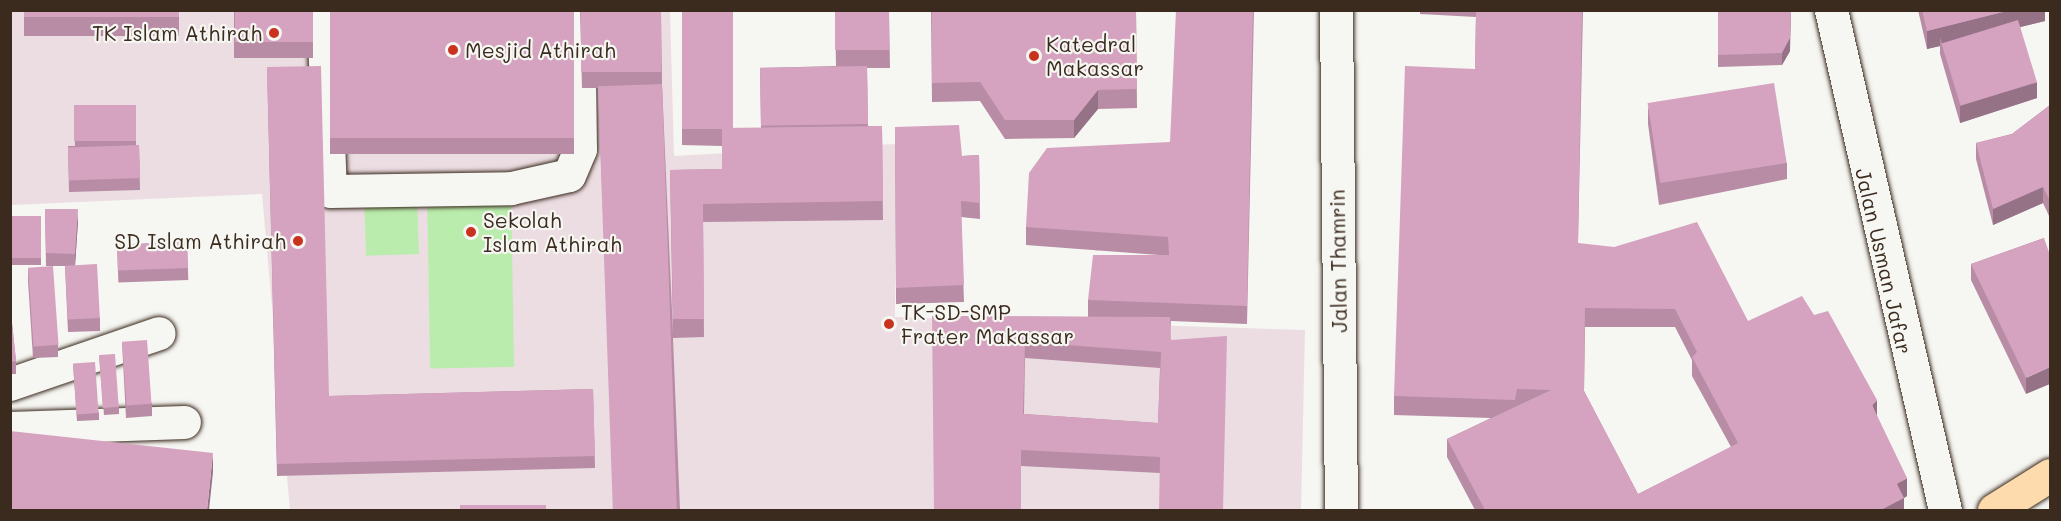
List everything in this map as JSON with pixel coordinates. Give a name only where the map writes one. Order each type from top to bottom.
[{"type":"main road","points":[[1994,510],[2050,475]]},
{"type":"street","points":[[323,10],[330,191],[511,188],[570,175],[580,149],[578,10]]},
{"type":"street","name":"Jalan Thamrin","points":[[1336,10],[1341,510]]},
{"type":"street","name":"Jalan Usman Jafar","points":[[1830,10],[1944,510]]},
{"type":"street","points":[[10,384],[159,333]]},
{"type":"street","points":[[10,428],[184,422]]},
{"type":"shaded area","points":[[10,11],[670,11],[674,156],[895,144],[895,317],[1305,330],[1301,510],[290,510],[262,194],[11,205]]},
{"type":"green space","points":[[511,190],[514,367],[430,368],[427,191]]},
{"type":"green space","points":[[417,195],[419,254],[366,256],[364,197]]},
{"type":"building","points":[[24,10],[179,10],[179,17],[24,17]]},
{"type":"building","name":"TK Islam Athirah","points":[[235,10],[313,10],[313,42],[235,42]]},
{"type":"building","name":"Mesjid Athirah","points":[[330,10],[574,10],[574,138],[330,138]]},
{"type":"building","points":[[581,10],[661,10],[661,72],[581,72]]},
{"type":"building","points":[[682,10],[733,10],[733,128],[682,129]]},
{"type":"building","points":[[835,10],[889,10],[889,50],[835,50]]},
{"type":"building","name":"Katedral Makassar","points":[[932,10],[1136,10],[1137,89],[1098,90],[1074,120],[1005,120],[980,82],[932,83]]},
{"type":"building","points":[[1176,10],[1253,10],[1247,306],[1088,300],[1093,255],[1169,255],[1168,237],[1026,227],[1029,173],[1047,148],[1170,142]]},
{"type":"building","points":[[1476,10],[1582,10],[1578,243],[1614,247],[1697,222],[1748,321],[1802,296],[1814,315],[1828,311],[1877,400],[1872,405],[1907,478],[1897,484],[1904,498],[1881,510],[1485,510],[1447,439],[1551,390],[1517,389],[1515,400],[1394,396],[1405,66],[1475,69]],"holes":[[[1585,308],[1675,309],[1697,352],[1692,357],[1738,443],[1638,494],[1584,391]]]},
{"type":"building","points":[[1718,10],[1791,10],[1790,38],[1782,53],[1718,55]]},
{"type":"building","points":[[1922,10],[2011,10],[1927,31]]},
{"type":"building","points":[[2018,20],[2037,82],[1960,106],[1941,43]]},
{"type":"building","name":"SD Islam Athirah","points":[[321,66],[329,396],[593,389],[595,456],[277,464],[267,67]]},
{"type":"building","points":[[867,66],[868,124],[761,126],[760,68]]},
{"type":"building","points":[[1774,83],[1787,163],[1660,183],[1648,103]]},
{"type":"building","points":[[662,84],[677,510],[613,510],[598,86]]},
{"type":"building","points":[[74,105],[136,105],[136,141],[74,141]]},
{"type":"building","points":[[2050,105],[2050,201],[2043,187],[1993,209],[1976,143],[2012,134]]},
{"type":"building","points":[[959,125],[962,156],[979,155],[980,203],[961,201],[964,285],[896,288],[895,127]]},
{"type":"building","points":[[882,126],[883,201],[703,204],[704,319],[673,319],[670,170],[722,169],[722,128]]},
{"type":"building","points":[[139,145],[140,178],[69,180],[68,147]]},
{"type":"building","points":[[45,209],[78,209],[75,254],[46,253]]},
{"type":"building","points":[[10,216],[41,216],[41,258],[10,258]]},
{"type":"building","points":[[2044,238],[2050,255],[2050,367],[2026,378],[1971,264]]},
{"type":"building","points":[[187,242],[188,268],[118,270],[117,244]]},
{"type":"building","points":[[97,264],[100,318],[68,320],[65,266]]},
{"type":"building","points":[[53,266],[59,345],[34,347],[28,268]]},
{"type":"building","points":[[10,304],[16,361],[10,362]]},
{"type":"building","points":[[932,316],[1170,317],[1171,340],[1227,336],[1223,510],[1159,510],[1160,457],[1021,450],[1021,510],[934,510]],"holes":[[[1025,342],[1161,352],[1158,423],[1023,414]]]},
{"type":"building","points":[[147,340],[151,404],[127,406],[122,342]]},
{"type":"building","points":[[115,354],[119,407],[103,408],[99,355]]},
{"type":"building","points":[[95,362],[99,413],[77,414],[73,364]]},
{"type":"building","points":[[10,431],[213,453],[207,510],[10,510]]},
{"type":"building","points":[[460,505],[546,505],[546,510],[460,510]]},
{"type":"place","name":"TK Islam Athirah","points":[[274,33]]},
{"type":"place","name":"Mesjid Athirah","points":[[453,50]]},
{"type":"place","name":"Katedral Makassar","points":[[1034,56]]},
{"type":"place","name":"Sekolah Islam Athirah","points":[[471,232]]},
{"type":"place","name":"SD Islam Athirah","points":[[298,241]]},
{"type":"place","name":"TK-SD-SMP Frater Makassar","points":[[889,324]]}]
